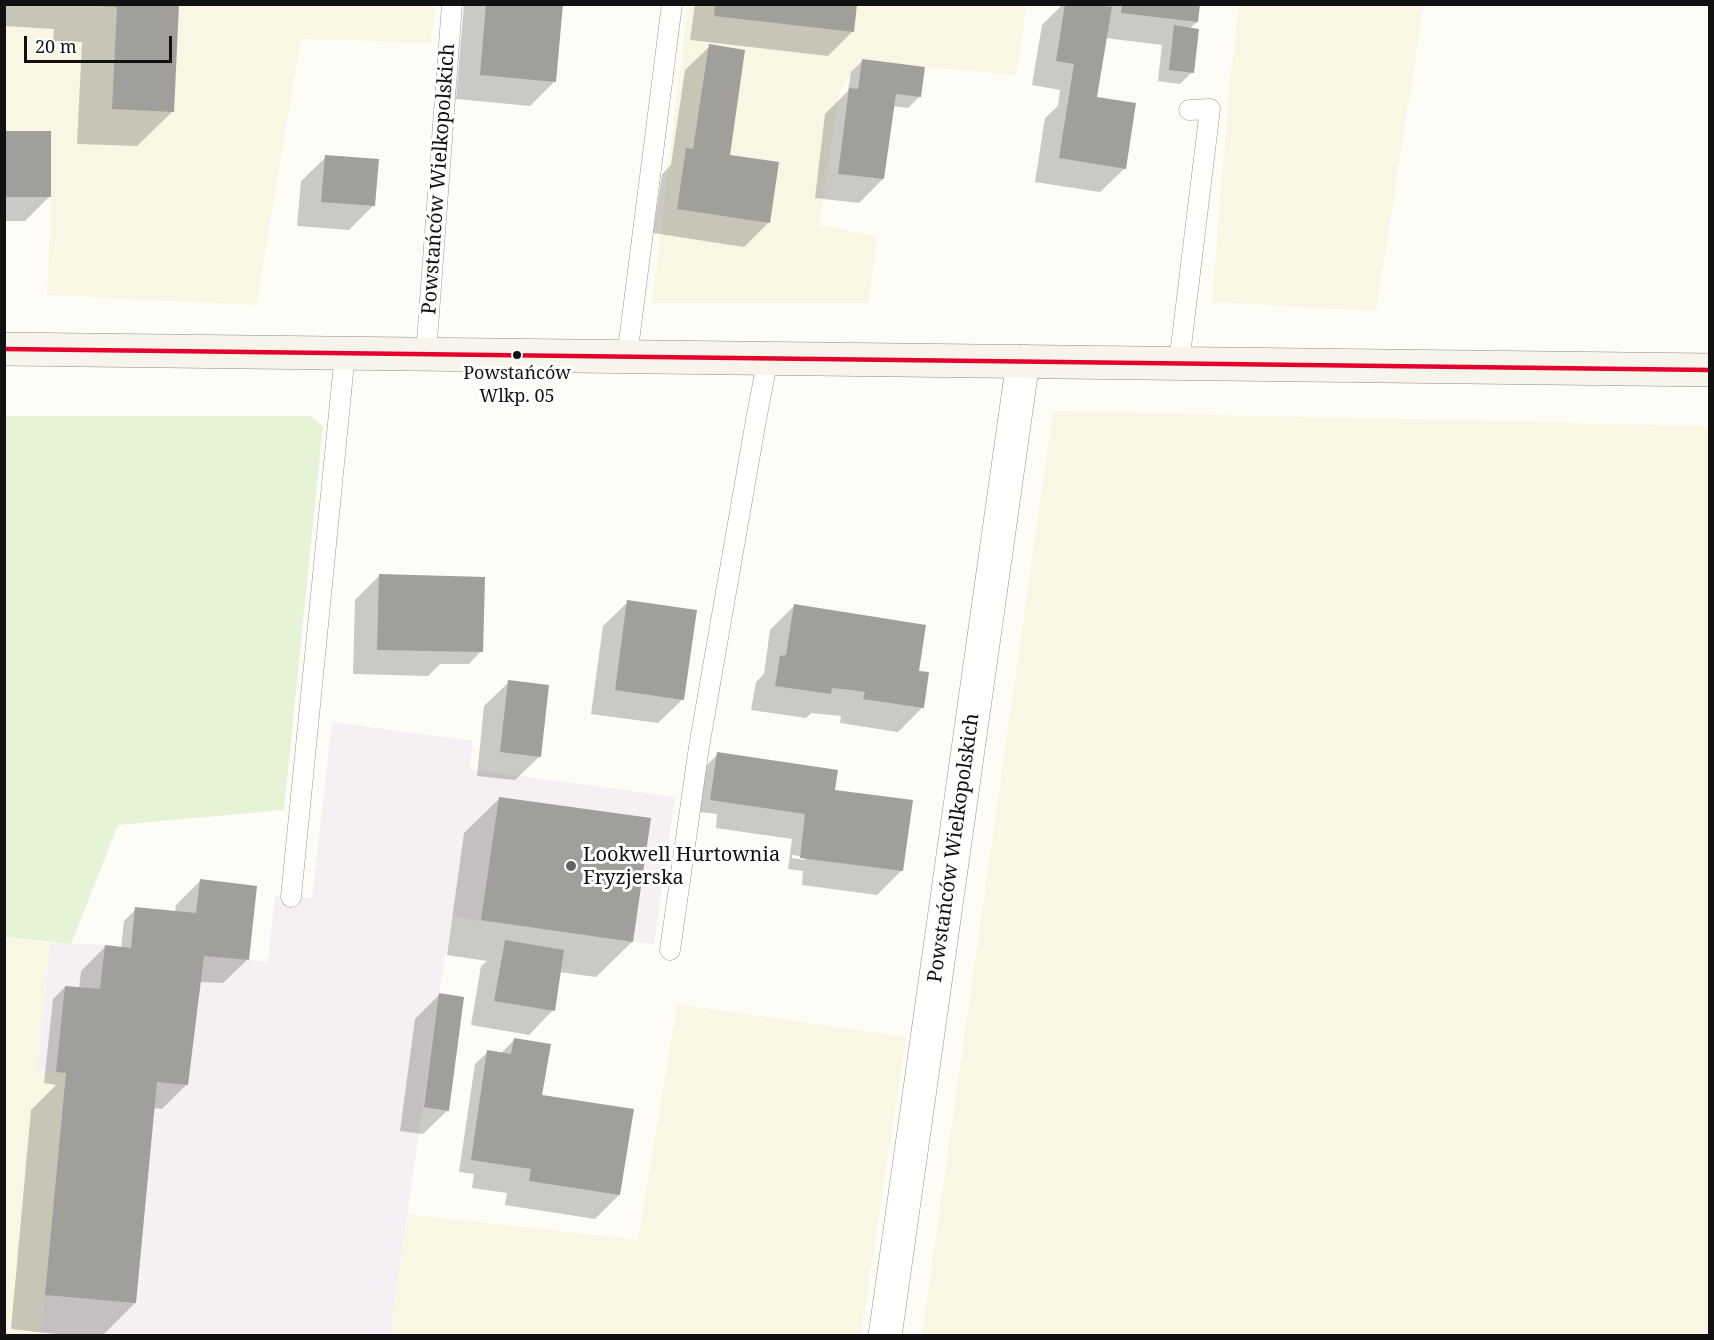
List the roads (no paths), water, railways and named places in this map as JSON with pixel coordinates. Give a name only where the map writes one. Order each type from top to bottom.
[{"type":"street","points":[[4,349],[1710,370]]},
{"type":"street","name":"Powstańców Wielkopolskich","points":[[885,1335],[1023,361]]},
{"type":"lane","name":"Powstańców Wielkopolskich","points":[[426,354],[452,4]]},
{"type":"lane","points":[[627,357],[672,4]]},
{"type":"lane","points":[[1179,363],[1210,109],[1189,110]]},
{"type":"lane","points":[[291,897],[345,353]]},
{"type":"lane","points":[[670,950],[699,747],[768,358]]},
{"type":"place","name":"Powstańców Wlkp. 05","points":[[517,355]]},
{"type":"place","name":"Lookwell Hurtownia Fryzjerska","points":[[571,866]]}]
